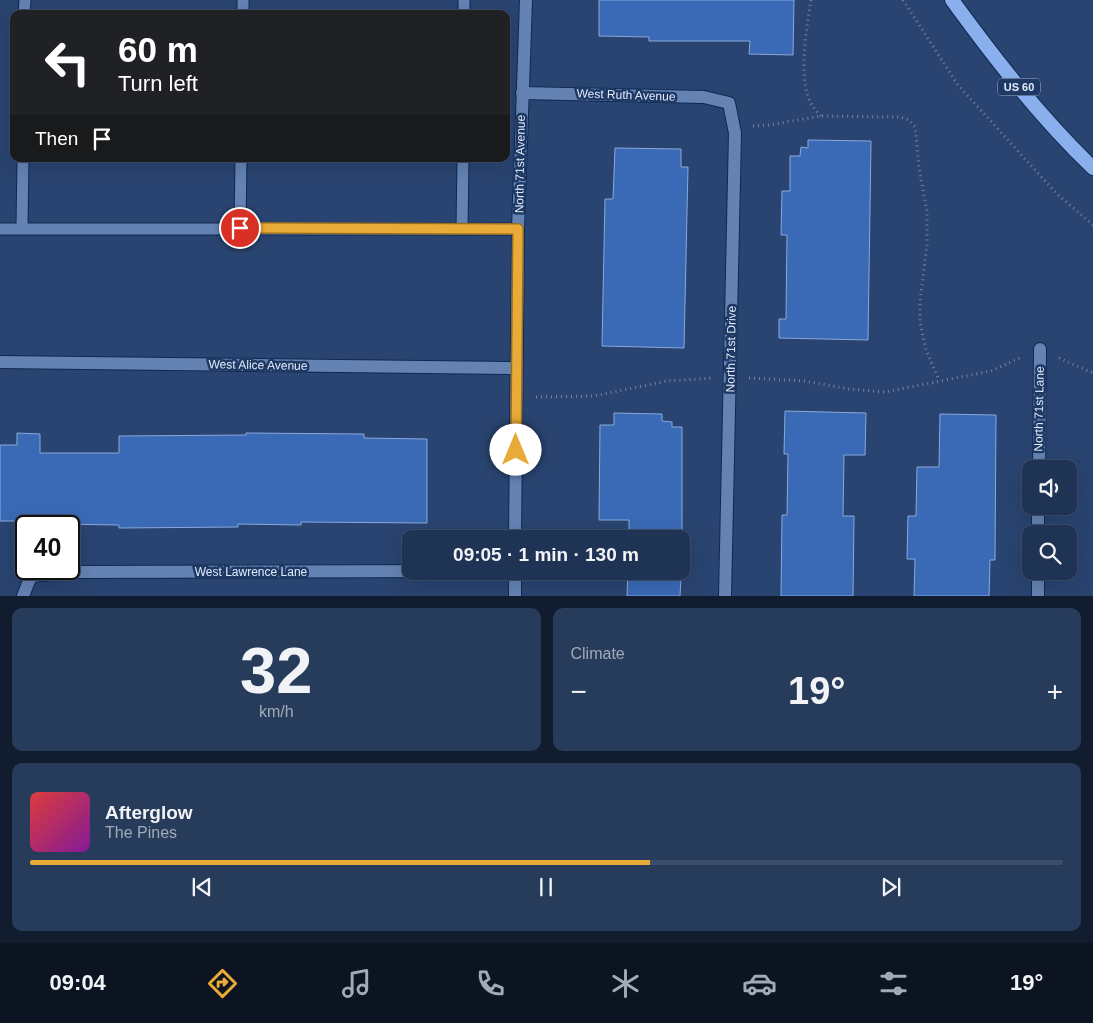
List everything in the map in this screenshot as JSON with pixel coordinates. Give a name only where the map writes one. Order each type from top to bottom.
[{"type":"highway","name":"US 60","points":[[952,0],[987,48],[1046,119],[1093,168]]},
{"type":"street","name":"North 71st Avenue","points":[[516,530],[518,229],[526,0]]},
{"type":"street","name":"West Ruth Avenue","points":[[522,92],[704,97],[729,103]]},
{"type":"street","name":"North 71st Drive","points":[[725,596],[734,128],[729,103]]},
{"type":"street","name":"North 71st Lane","points":[[1039,460],[1040,349]]},
{"type":"street","name":"West Alice Avenue","points":[[0,362],[516,368]]},
{"type":"street","name":"West Lawrence Lane","points":[[23,596],[31,576],[74,572],[402,571]]},
{"type":"street","points":[[515,580],[515,596]]},
{"type":"street","points":[[1038,580],[1038,596]]},
{"type":"lane","points":[[22,228],[23,162]]},
{"type":"lane","points":[[240,228],[241,162]]},
{"type":"lane","points":[[462,162],[462,229]]},
{"type":"lane","points":[[0,228],[518,229]]},
{"type":"path","points":[[811,0],[805,35],[805,81],[807,96],[821,116]]},
{"type":"path","points":[[904,0],[958,85],[1056,193],[1093,225]]},
{"type":"path","points":[[734,128],[768,125],[821,116],[900,117],[909,120],[915,127],[919,168],[927,212],[927,244],[920,302],[920,322],[926,350],[939,380]]},
{"type":"path","points":[[516,397],[594,396],[690,378],[804,381],[869,392],[885,392],[991,370],[1040,349],[1093,373]]},
{"type":"building","points":[[599,0],[794,0],[793,55],[749,54],[750,41],[649,41],[649,37],[599,36]]},
{"type":"building","points":[[808,140],[871,141],[868,340],[779,338],[779,319],[786,319],[787,235],[781,235],[782,191],[790,191],[790,156],[800,156],[801,147],[808,148]]},
{"type":"building","points":[[615,148],[681,149],[681,167],[688,167],[684,348],[602,346],[605,199],[613,199]]},
{"type":"building","points":[[785,411],[866,413],[865,455],[844,455],[843,516],[854,516],[853,596],[781,596],[782,515],[787,515],[788,454],[784,454]]},
{"type":"building","points":[[614,413],[662,414],[662,421],[672,422],[672,427],[682,427],[682,530],[629,530],[629,520],[599,520],[600,425],[614,425]]},
{"type":"building","points":[[940,414],[996,415],[995,560],[990,560],[989,596],[914,596],[915,559],[907,559],[908,516],[916,516],[917,467],[939,467]]},
{"type":"building","points":[[17,433],[40,434],[40,453],[119,453],[119,436],[246,435],[246,433],[364,434],[364,438],[427,439],[427,523],[301,522],[301,525],[238,524],[238,527],[119,528],[119,525],[80,524],[80,515],[15,515],[15,521],[0,521],[0,445],[17,445]]},
{"type":"building","points":[[628,580],[681,580],[680,596],[627,596]]},
{"type":"route","points":[[240,228],[518,229],[516,450]]}]
